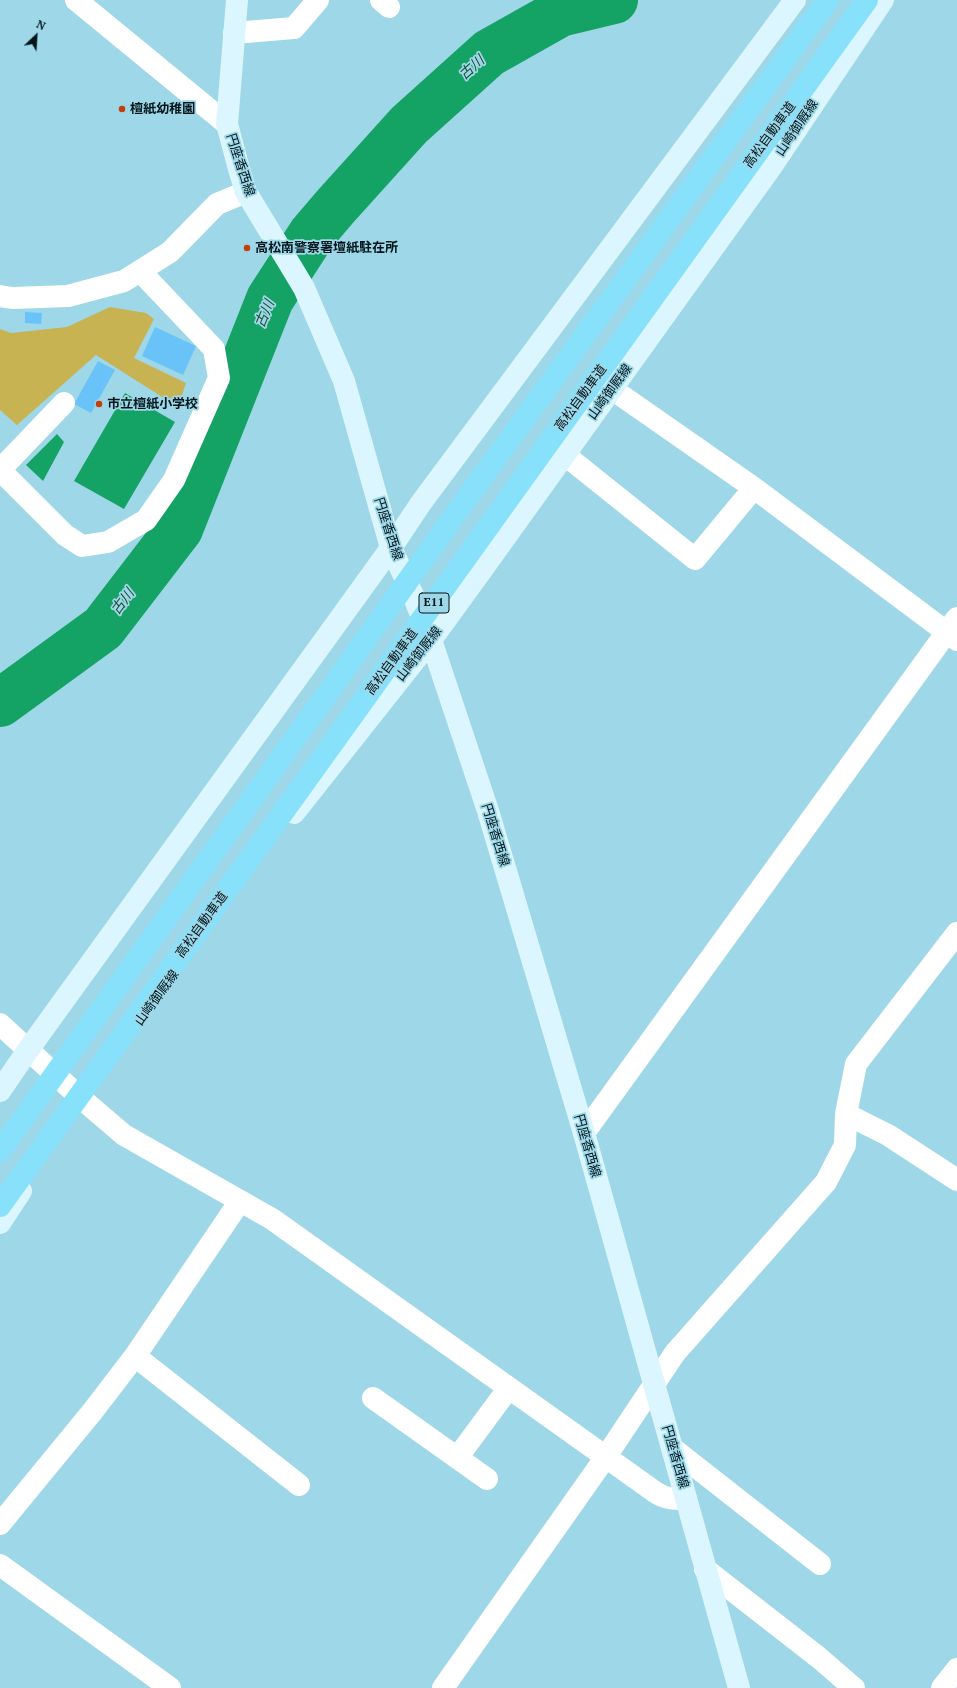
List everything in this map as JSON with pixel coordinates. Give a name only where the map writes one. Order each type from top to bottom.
[{"type":"highway","name":"E11","points":[[0,1151],[486,472],[828,0]]},
{"type":"highway","name":"高松自動車道","points":[[0,1206],[867,0]]},
{"type":"main road","name":"円座香西線","points":[[237,0],[228,124],[246,192],[304,288],[344,381],[391,548],[413,595],[431,640],[488,811],[584,1133],[739,1688]]},
{"type":"main road","points":[[0,1091],[28,1050],[391,548],[421,503],[795,0]]},
{"type":"main road","name":"山崎御厩線","points":[[0,1223],[83,1100],[253,866],[431,640],[565,455],[774,163],[883,0]]},
{"type":"street","points":[[76,0],[228,124]]},
{"type":"street","points":[[234,33],[294,28],[318,0]]},
{"type":"street","points":[[0,296],[12,298],[68,296],[124,281],[170,252],[217,204],[246,192]]},
{"type":"street","points":[[64,402],[0,470],[64,535],[82,546],[108,542],[146,520],[174,480],[219,378],[214,349],[140,271]]},
{"type":"street","points":[[584,1133],[953,631],[754,488],[612,389]]},
{"type":"street","points":[[565,455],[695,559],[754,488]]},
{"type":"street","points":[[443,1688],[605,1458],[675,1353],[826,1182],[845,1145],[846,1114],[856,1064],[957,933]]},
{"type":"street","points":[[0,1024],[83,1100],[124,1134],[272,1219],[605,1458],[663,1497],[686,1500]]},
{"type":"street","points":[[846,1114],[888,1135],[957,1180]]},
{"type":"street","points":[[0,1524],[92,1412],[134,1356],[240,1201]]},
{"type":"street","points":[[134,1356],[299,1485]]},
{"type":"street","points":[[457,1458],[508,1389]]},
{"type":"street","points":[[373,1398],[487,1479]]},
{"type":"street","points":[[672,1448],[820,1564]]},
{"type":"street","points":[[0,1565],[170,1688]]},
{"type":"street","points":[[705,1569],[818,1657],[854,1688]]},
{"type":"street","points":[[942,1688],[957,1669]]},
{"type":"shaded area","points":[[110,307],[146,313],[154,319],[134,358],[186,383],[178,407],[96,355],[17,425],[0,410],[0,329],[11,333],[67,327]]},
{"type":"shaded area","points":[[125,393],[175,422],[124,509],[74,481]]},
{"type":"shaded area","points":[[57,434],[64,442],[43,481],[26,465]]},
{"type":"building","points":[[25,312],[42,313],[41,324],[25,323]]},
{"type":"building","points":[[155,327],[196,346],[183,375],[142,356]]},
{"type":"building","points":[[98,361],[115,370],[91,413],[74,404]]},
{"type":"waterway","name":"古川","points":[[0,703],[103,628],[179,529],[270,299],[312,234],[335,207],[409,125],[489,53],[560,13],[614,0]]},
{"type":"place","name":"檀紙幼稚園","points":[[122,109]]},
{"type":"place","name":"高松南警察署壇紙駐在所","points":[[247,248]]},
{"type":"place","name":"市立檀紙小学校","points":[[99,404]]}]
